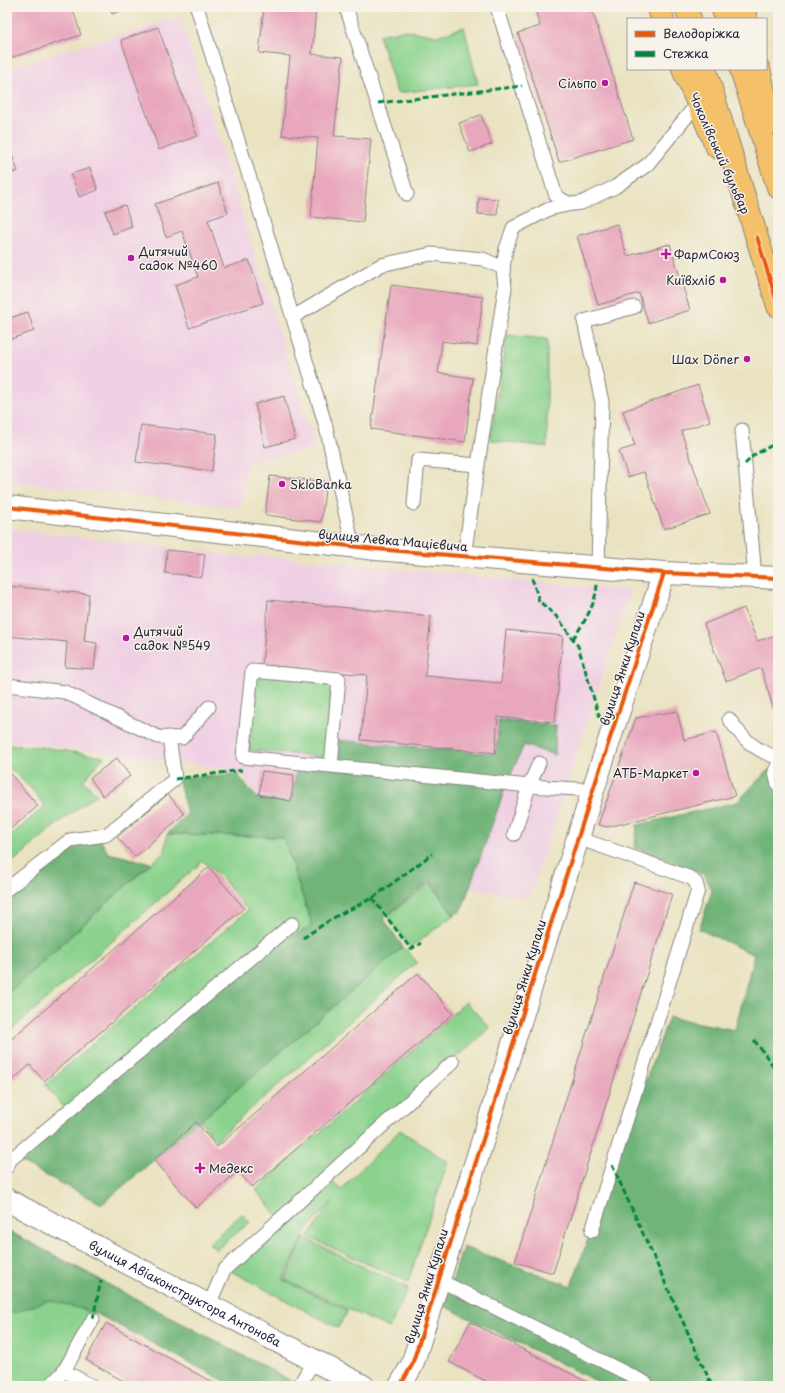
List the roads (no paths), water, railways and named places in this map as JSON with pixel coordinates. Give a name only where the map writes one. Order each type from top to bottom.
[{"type":"main road","points":[[658,7],[663,18]]},
{"type":"main road","points":[[686,7],[690,18]]},
{"type":"main road","points":[[722,7],[726,18]]},
{"type":"main road","points":[[743,7],[746,18]]},
{"type":"main road","name":"Чоколівський бульвар","points":[[683,70],[756,237]]},
{"type":"main road","name":"Чоколівський бульвар","points":[[705,70],[778,306]]},
{"type":"main road","points":[[741,70],[778,188]]},
{"type":"main road","points":[[759,70],[778,161]]},
{"type":"street","name":"вулиця Левка Мацієвича","points":[[7,507],[353,547],[664,573],[778,578]]},
{"type":"street","name":"вулиця Янки Купали","points":[[400,1386],[412,1365],[593,790],[664,573]]},
{"type":"street","name":"вулиця Авіаконструктора Антонова","points":[[7,1200],[363,1386]]},
{"type":"lane","points":[[197,7],[294,317],[326,427],[353,547]]},
{"type":"lane","points":[[346,7],[407,194]]},
{"type":"lane","points":[[497,7],[556,196],[561,200],[573,204]]},
{"type":"lane","points":[[464,556],[505,288],[503,268],[506,249],[513,228],[549,209],[581,203],[615,187],[646,165],[697,104]]},
{"type":"lane","points":[[294,317],[381,265],[431,254],[483,259],[503,268]]},
{"type":"lane","points":[[598,568],[602,402],[584,321],[634,307]]},
{"type":"lane","points":[[742,430],[755,577]]},
{"type":"lane","points":[[414,504],[418,460],[478,464]]},
{"type":"lane","points":[[331,766],[339,679],[252,671],[243,757],[331,766],[529,786],[593,790]]},
{"type":"lane","points":[[7,685],[65,692],[158,737],[182,738],[209,707]]},
{"type":"lane","points":[[729,719],[743,738],[757,748],[778,758]]},
{"type":"lane","points":[[7,889],[70,840],[106,835],[175,779],[169,738]]},
{"type":"lane","points":[[514,834],[529,786],[539,763]]},
{"type":"lane","points":[[778,765],[776,771],[778,785]]},
{"type":"lane","points":[[578,838],[691,878],[696,883],[698,890],[592,1231]]},
{"type":"lane","points":[[8,1160],[292,924]]},
{"type":"lane","points":[[209,1305],[224,1270],[453,1062]]},
{"type":"lane","points":[[439,1280],[646,1383],[648,1386]]},
{"type":"lane","points":[[50,1386],[64,1370],[93,1319]]},
{"type":"lane","points":[[299,1386],[314,1360]]},
{"type":"lane","points":[[64,1370],[92,1386]]},
{"type":"place","name":"Сільпо","points":[[605,83]]},
{"type":"place","name":"ФармСоюз","points":[[666,254]]},
{"type":"place","name":"Дитячий садок №460","points":[[131,258]]},
{"type":"place","name":"Київхліб","points":[[723,280]]},
{"type":"place","name":"Шах Döner","points":[[747,359]]},
{"type":"place","name":"SkloBanka","points":[[282,484]]},
{"type":"place","name":"Дитячий садок №549","points":[[126,638]]},
{"type":"place","name":"АТБ-Маркет","points":[[696,773]]},
{"type":"place","name":"Медекс","points":[[200,1168]]}]
